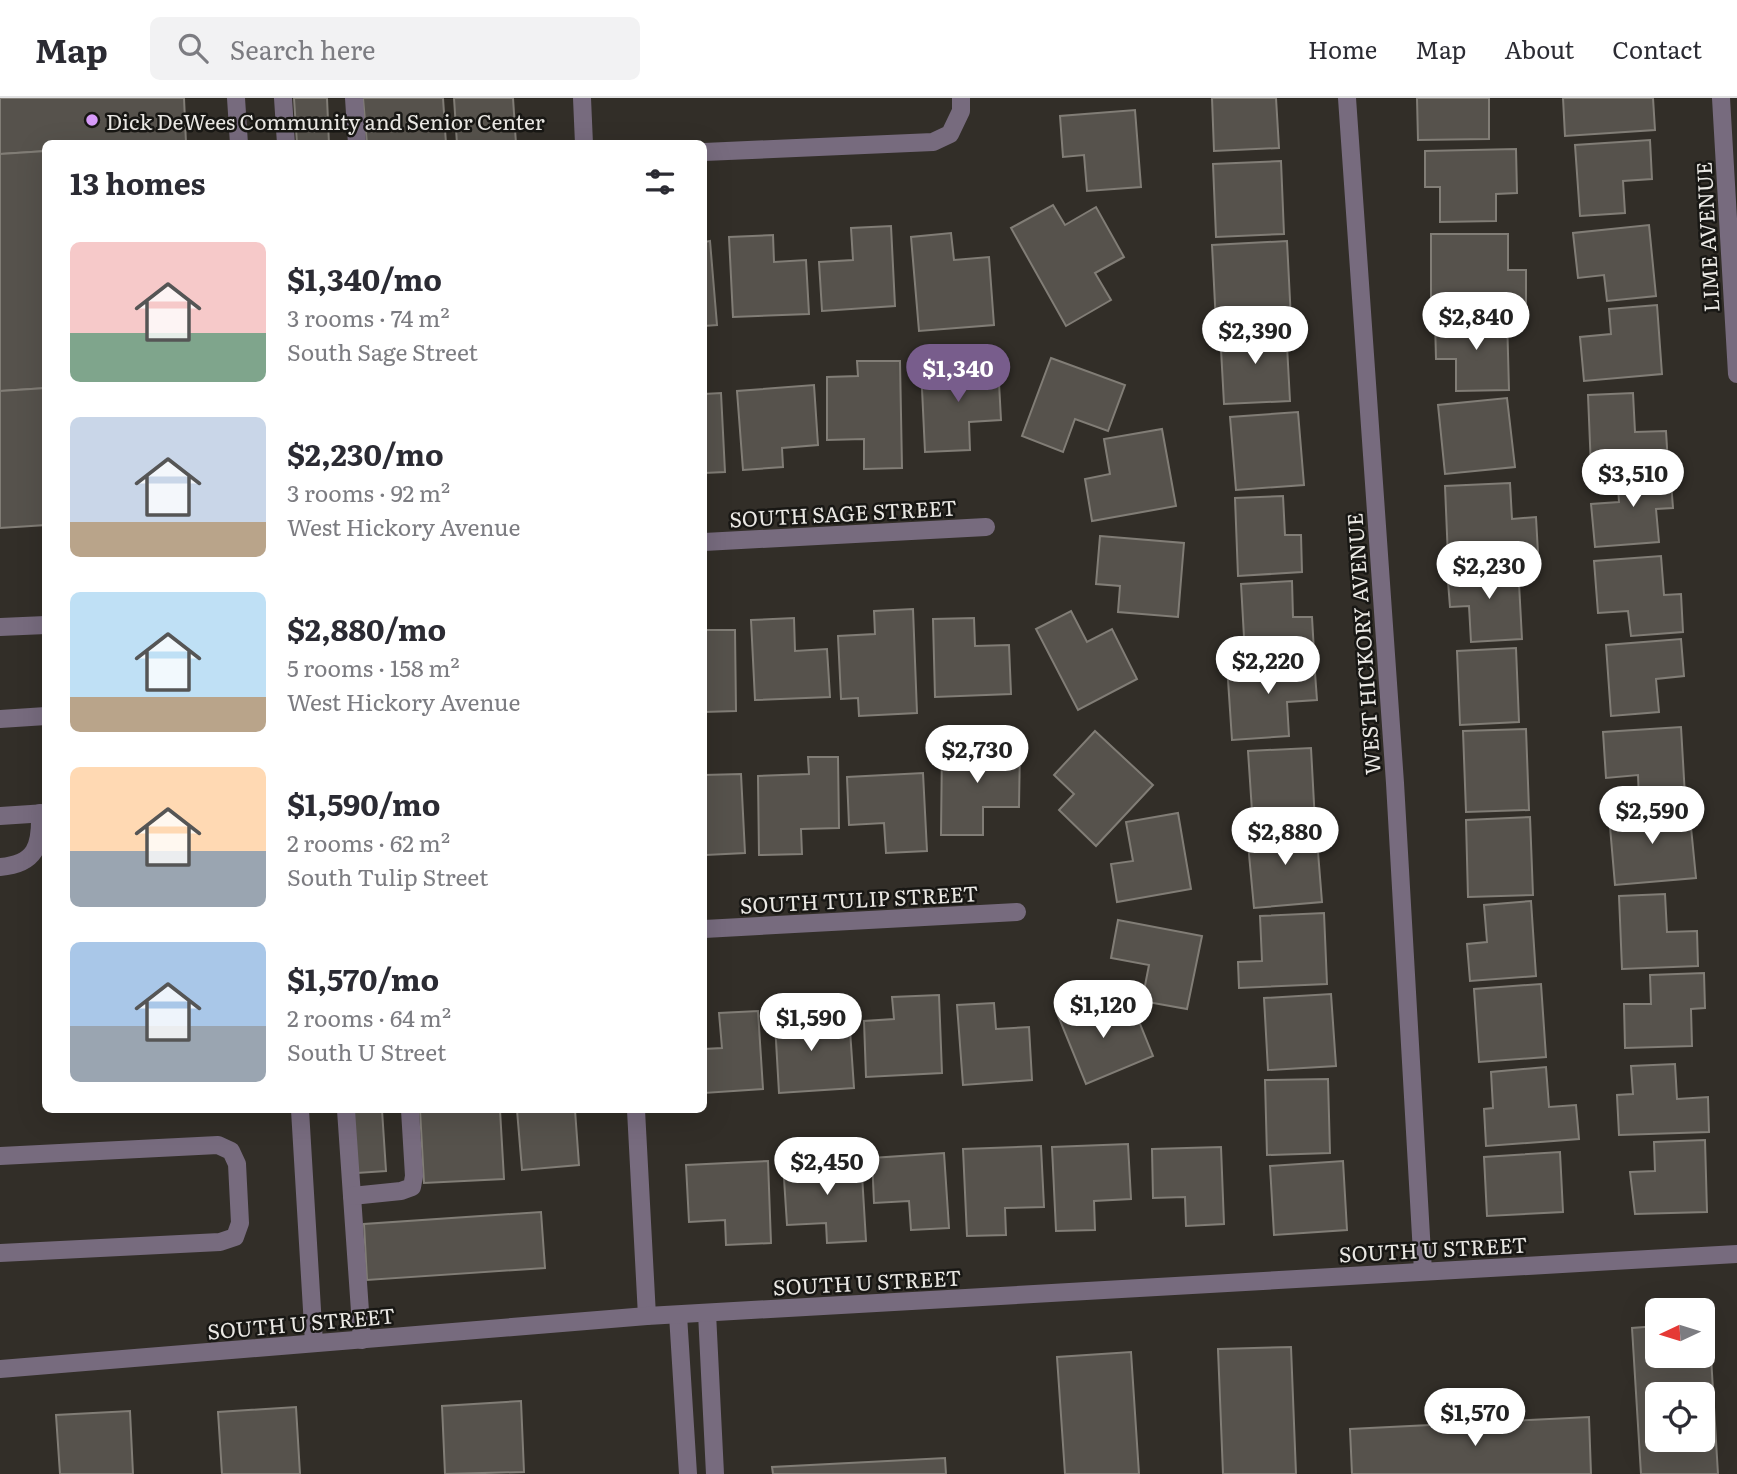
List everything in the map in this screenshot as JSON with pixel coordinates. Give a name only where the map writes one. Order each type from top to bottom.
[{"type":"street","points":[[236,98],[239,140]]},
{"type":"street","points":[[283,98],[286,140]]},
{"type":"street","points":[[354,98],[356,140]]},
{"type":"street","points":[[582,98],[584,140]]},
{"type":"street","points":[[707,152],[933,142],[950,134],[961,111],[961,98]]},
{"type":"street","name":"WEST HICKORY AVENUE","points":[[1347,98],[1395,783],[1423,1271]]},
{"type":"street","name":"LIME AVENUE","points":[[1721,98],[1737,374]]},
{"type":"street","name":"SOUTH SAGE STREET","points":[[707,542],[986,527]]},
{"type":"street","points":[[0,627],[42,625]]},
{"type":"street","points":[[0,719],[42,716]]},
{"type":"street","points":[[0,816],[42,813]]},
{"type":"street","points":[[0,867],[17,865],[32,854],[41,836],[42,824]]},
{"type":"street","name":"SOUTH TULIP STREET","points":[[707,929],[1017,912]]},
{"type":"street","points":[[300,1113],[314,1343]]},
{"type":"street","points":[[346,1113],[362,1340]]},
{"type":"street","points":[[352,1196],[401,1191],[412,1187],[414,1176],[410,1113]]},
{"type":"street","points":[[636,1113],[647,1316]]},
{"type":"street","points":[[0,1156],[218,1145],[231,1151],[237,1164],[240,1223],[235,1237],[220,1242],[0,1253]]},
{"type":"street","name":"SOUTH U STREET","points":[[0,1370],[647,1316],[1737,1254]]},
{"type":"street","points":[[707,1313],[715,1474]]},
{"type":"street","points":[[678,1315],[688,1474]]},
{"type":"building","name":"Dick DeWees Community and Senior Center","points":[[0,98],[184,98],[186,140],[42,140],[42,151],[0,154]]},
{"type":"building","points":[[294,98],[327,98],[329,140],[297,140]]},
{"type":"building","points":[[363,98],[443,98],[446,140],[367,140]]},
{"type":"building","points":[[454,98],[513,98],[516,140],[457,140]]},
{"type":"building","points":[[1212,98],[1276,98],[1279,148],[1214,151]]},
{"type":"building","points":[[1417,98],[1489,98],[1489,139],[1418,140]]},
{"type":"building","points":[[1563,98],[1653,98],[1655,130],[1565,136]]},
{"type":"building","points":[[1135,110],[1141,187],[1087,191],[1084,155],[1063,157],[1060,116]]},
{"type":"building","points":[[1650,140],[1652,179],[1623,181],[1625,213],[1580,216],[1575,145]]},
{"type":"building","points":[[1516,149],[1517,193],[1496,194],[1496,221],[1440,222],[1440,187],[1425,187],[1425,151]]},
{"type":"building","points":[[42,151],[42,388],[0,391],[0,154]]},
{"type":"building","points":[[1281,161],[1284,234],[1216,237],[1213,164]]},
{"type":"building","points":[[1053,205],[1065,225],[1096,207],[1124,257],[1095,273],[1111,300],[1066,326],[1011,228]]},
{"type":"building","points":[[1649,225],[1656,296],[1607,301],[1604,275],[1578,278],[1573,233]]},
{"type":"building","points":[[891,226],[895,306],[822,311],[819,262],[853,260],[851,228]]},
{"type":"building","points":[[951,233],[954,260],[989,257],[994,325],[919,331],[911,237]]},
{"type":"building","points":[[1431,234],[1508,234],[1508,270],[1526,270],[1526,309],[1431,310]]},
{"type":"building","points":[[773,235],[774,262],[806,260],[809,314],[733,317],[729,237]]},
{"type":"building","points":[[710,241],[717,325],[707,326],[707,242]]},
{"type":"building","points":[[1287,241],[1291,320],[1216,324],[1212,245]]},
{"type":"building","points":[[1657,305],[1662,374],[1584,381],[1580,337],[1611,334],[1609,309]]},
{"type":"building","points":[[1507,317],[1509,390],[1456,391],[1456,359],[1436,359],[1435,320]]},
{"type":"building","points":[[1286,327],[1290,401],[1224,404],[1220,331]]},
{"type":"building","points":[[1051,358],[1125,385],[1108,431],[1075,419],[1063,452],[1022,436]]},
{"type":"building","points":[[857,361],[900,361],[902,468],[864,469],[864,439],[827,440],[827,377],[858,376]]},
{"type":"building","points":[[998,364],[1001,420],[969,422],[970,450],[925,452],[921,368]]},
{"type":"building","points":[[814,385],[818,445],[782,448],[783,467],[743,470],[737,391]]},
{"type":"building","points":[[42,388],[42,525],[0,528],[0,391]]},
{"type":"building","points":[[721,393],[725,472],[707,473],[707,394]]},
{"type":"building","points":[[1633,393],[1635,432],[1666,431],[1668,464],[1591,468],[1588,395]]},
{"type":"building","points":[[1507,398],[1515,467],[1445,474],[1438,405]]},
{"type":"building","points":[[1298,412],[1304,485],[1236,490],[1230,417]]},
{"type":"building","points":[[1162,429],[1176,506],[1092,521],[1085,479],[1110,474],[1104,439]]},
{"type":"building","points":[[1670,469],[1673,508],[1656,509],[1659,542],[1595,547],[1591,504],[1619,502],[1617,473]]},
{"type":"building","points":[[1510,483],[1512,519],[1536,517],[1538,553],[1448,558],[1445,486]]},
{"type":"building","points":[[1283,496],[1285,535],[1301,535],[1302,572],[1238,576],[1235,498]]},
{"type":"building","points":[[1100,536],[1184,543],[1178,617],[1118,612],[1120,586],[1096,584]]},
{"type":"building","points":[[1661,556],[1664,595],[1681,594],[1683,632],[1631,636],[1628,611],[1598,613],[1594,561]]},
{"type":"building","points":[[1518,565],[1522,639],[1471,642],[1469,606],[1450,607],[1447,569]]},
{"type":"building","points":[[1292,581],[1293,617],[1312,617],[1314,652],[1245,655],[1241,584]]},
{"type":"building","points":[[913,609],[917,713],[859,716],[858,698],[841,699],[838,636],[875,634],[874,611]]},
{"type":"building","points":[[1071,611],[1087,642],[1112,629],[1137,679],[1078,710],[1036,629]]},
{"type":"building","points":[[794,618],[795,651],[827,649],[830,697],[755,700],[751,620]]},
{"type":"building","points":[[974,618],[975,646],[1009,645],[1011,694],[935,697],[933,619]]},
{"type":"building","points":[[707,630],[735,630],[736,711],[707,712]]},
{"type":"building","points":[[1681,639],[1684,676],[1656,679],[1659,712],[1611,716],[1606,645]]},
{"type":"building","points":[[1516,648],[1519,722],[1460,725],[1457,651]]},
{"type":"building","points":[[1314,659],[1317,700],[1287,702],[1289,736],[1232,740],[1227,665]]},
{"type":"building","points":[[1681,727],[1685,796],[1639,800],[1638,775],[1606,778],[1603,732]]},
{"type":"building","points":[[1526,729],[1529,810],[1466,812],[1463,731]]},
{"type":"building","points":[[1095,731],[1153,785],[1096,846],[1059,810],[1074,794],[1054,775]]},
{"type":"building","points":[[942,745],[1020,746],[1019,807],[983,807],[983,835],[941,835]]},
{"type":"building","points":[[1311,748],[1315,822],[1253,826],[1248,751]]},
{"type":"building","points":[[808,757],[838,757],[839,828],[801,829],[802,854],[759,855],[758,776],[809,774]]},
{"type":"building","points":[[923,773],[927,851],[886,853],[884,823],[849,825],[847,777]]},
{"type":"building","points":[[741,774],[745,853],[707,855],[707,775]]},
{"type":"building","points":[[1689,807],[1696,878],[1615,885],[1609,815]]},
{"type":"building","points":[[1178,813],[1191,889],[1117,902],[1111,864],[1133,861],[1126,822]]},
{"type":"building","points":[[1530,817],[1533,895],[1468,897],[1466,820]]},
{"type":"building","points":[[1316,827],[1322,902],[1254,908],[1247,833]]},
{"type":"building","points":[[1665,894],[1667,932],[1697,931],[1698,966],[1622,969],[1619,896]]},
{"type":"building","points":[[1531,901],[1536,976],[1470,981],[1467,944],[1487,942],[1484,905]]},
{"type":"building","points":[[1324,913],[1327,984],[1239,988],[1238,962],[1262,961],[1260,916]]},
{"type":"building","points":[[1118,920],[1202,936],[1187,1009],[1142,1001],[1149,965],[1111,958]]},
{"type":"building","points":[[1704,973],[1705,1008],[1691,1009],[1692,1046],[1625,1048],[1624,1004],[1651,1004],[1650,975]]},
{"type":"building","points":[[1541,984],[1546,1057],[1479,1062],[1474,989]]},
{"type":"building","points":[[1331,994],[1336,1066],[1268,1070],[1264,998]]},
{"type":"building","points":[[939,995],[942,1073],[866,1077],[864,1021],[894,1019],[892,997]]},
{"type":"building","points":[[1093,997],[1103,1022],[1134,1009],[1153,1056],[1086,1084],[1057,1013]]},
{"type":"building","points":[[994,1003],[996,1029],[1029,1027],[1032,1080],[963,1085],[957,1005]]},
{"type":"building","points":[[814,1004],[816,1032],[850,1030],[854,1088],[779,1093],[774,1006]]},
{"type":"building","points":[[758,1011],[763,1089],[707,1093],[707,1049],[722,1048],[719,1013]]},
{"type":"building","points":[[1675,1064],[1677,1099],[1708,1097],[1709,1132],[1619,1135],[1617,1095],[1633,1094],[1631,1066]]},
{"type":"building","points":[[1546,1067],[1549,1107],[1576,1105],[1579,1139],[1486,1146],[1484,1109],[1493,1108],[1491,1072]]},
{"type":"building","points":[[1328,1079],[1330,1153],[1267,1155],[1265,1080]]},
{"type":"building","points":[[353,1113],[382,1113],[386,1171],[357,1173]]},
{"type":"building","points":[[420,1113],[500,1113],[504,1179],[424,1183]]},
{"type":"building","points":[[517,1113],[575,1113],[579,1165],[522,1170]]},
{"type":"building","points":[[1705,1140],[1707,1212],[1635,1214],[1630,1172],[1655,1171],[1654,1142]]},
{"type":"building","points":[[1128,1144],[1131,1199],[1094,1201],[1095,1230],[1056,1231],[1052,1147]]},
{"type":"building","points":[[1041,1146],[1044,1207],[1005,1208],[1006,1235],[967,1236],[963,1149]]},
{"type":"building","points":[[1221,1147],[1224,1224],[1186,1226],[1185,1197],[1153,1198],[1152,1149]]},
{"type":"building","points":[[1560,1152],[1563,1212],[1487,1216],[1484,1157]]},
{"type":"building","points":[[944,1153],[949,1228],[911,1230],[909,1201],[874,1203],[872,1158]]},
{"type":"building","points":[[861,1158],[866,1241],[827,1243],[826,1223],[787,1225],[783,1163]]},
{"type":"building","points":[[768,1161],[771,1243],[726,1245],[725,1220],[689,1222],[686,1165]]},
{"type":"building","points":[[1343,1161],[1347,1230],[1274,1235],[1270,1166]]},
{"type":"building","points":[[541,1212],[545,1268],[367,1280],[364,1224]]},
{"type":"building","points":[[1645,1327],[1645,1368],[1712,1368],[1713,1382],[1645,1382],[1645,1452],[1715,1452],[1715,1424],[1718,1474],[1641,1474],[1632,1328]]},
{"type":"building","points":[[1291,1347],[1296,1474],[1223,1474],[1218,1349]]},
{"type":"building","points":[[1131,1352],[1139,1474],[1065,1474],[1057,1357]]},
{"type":"building","points":[[521,1401],[524,1472],[445,1474],[442,1406]]},
{"type":"building","points":[[296,1407],[300,1474],[222,1474],[218,1412]]},
{"type":"building","points":[[130,1411],[133,1474],[60,1474],[56,1415]]},
{"type":"building","points":[[1589,1417],[1591,1474],[1352,1474],[1350,1429]]},
{"type":"building","points":[[945,1458],[946,1474],[773,1474],[772,1467]]},
{"type":"place","name":"Dick DeWees Community and Senior Center","points":[[92,120]]}]
